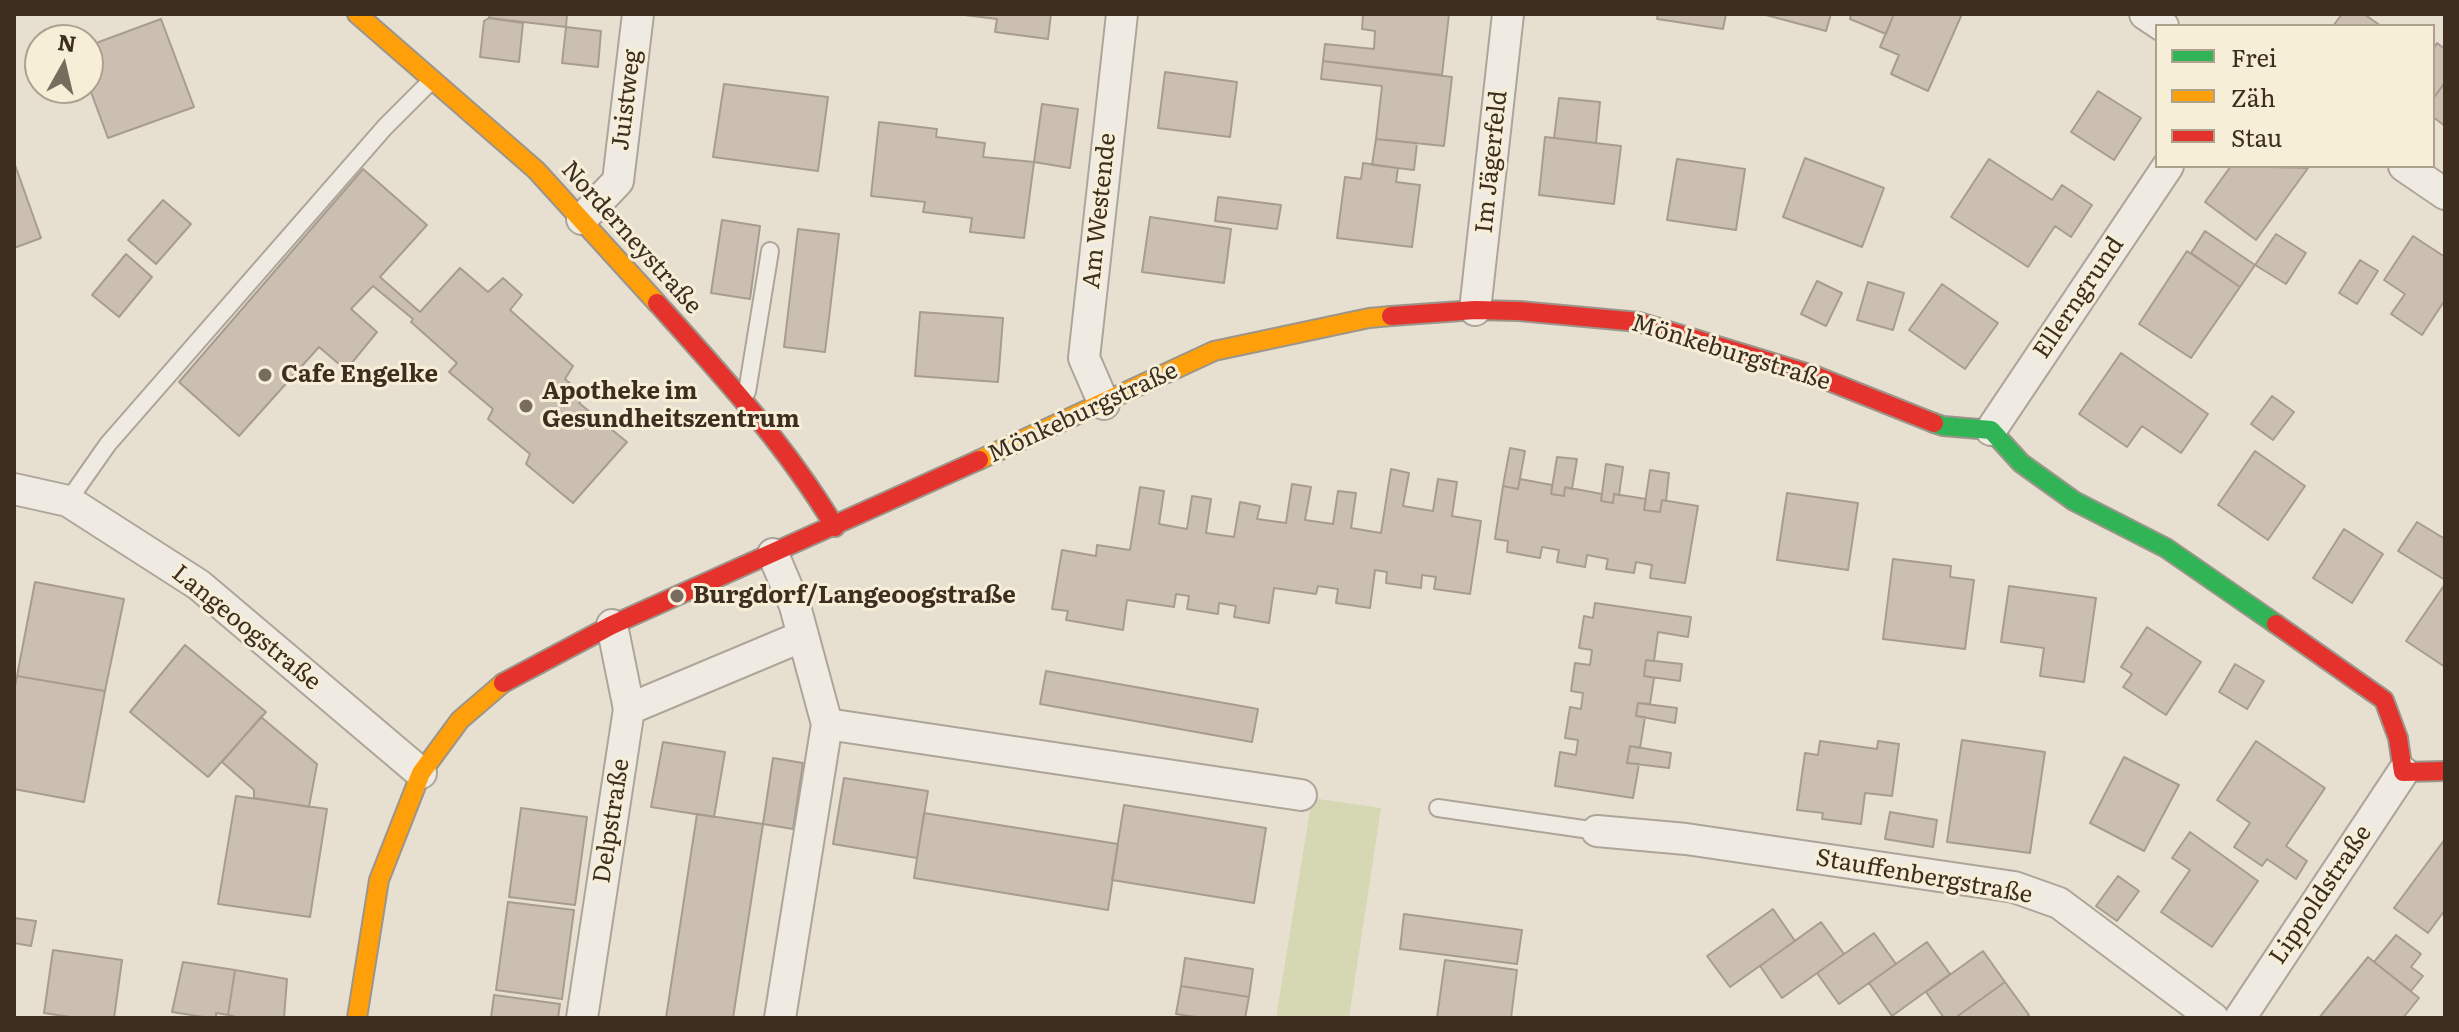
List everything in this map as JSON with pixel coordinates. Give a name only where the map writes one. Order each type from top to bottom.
[{"type":"street","name":"Norderneystraße","points":[[357,14],[536,170],[582,219],[745,401],[816,495],[835,527]]},
{"type":"street","name":"Juistweg","points":[[582,219],[618,181],[638,14]]},
{"type":"street","name":"Am Westende","points":[[1104,404],[1084,358],[1122,14]]},
{"type":"street","name":"Im Jägerfeld","points":[[1475,310],[1508,14]]},
{"type":"street","name":"Ellerngrund","points":[[1991,430],[2167,168]]},
{"type":"street","points":[[2407,168],[2445,194]]},
{"type":"street","name":"Mönkeburgstraße","points":[[357,1018],[379,880],[421,773],[460,720],[500,685],[612,625],[835,527],[1214,351],[1369,318],[1475,310],[1639,322],[1816,376],[1943,426],[1991,430]]},
{"type":"street","points":[[1991,430],[2021,463],[2074,501],[2166,548],[2384,700],[2398,738],[2403,772],[2445,771]]},
{"type":"street","name":"Langeoogstraße","points":[[14,489],[68,501],[199,585],[421,773]]},
{"type":"street","points":[[773,554],[795,606],[827,724],[780,1018]]},
{"type":"street","name":"Delpstraße","points":[[582,1018],[629,709],[612,625]]},
{"type":"street","points":[[629,709],[803,636]]},
{"type":"street","points":[[827,724],[1301,795]]},
{"type":"street","name":"Lippoldstraße","points":[[2240,1018],[2403,772]]},
{"type":"street","name":"Stauffenbergstraße","points":[[1597,831],[1686,839],[2014,887],[2059,903],[2213,1018]]},
{"type":"lane","points":[[68,501],[108,444],[385,127],[434,78]]},
{"type":"lane","points":[[745,401],[770,251]]},
{"type":"lane","points":[[1438,808],[1597,831]]},
{"type":"green space","points":[[1312,798],[1381,808],[1349,1018],[1276,1018]]},
{"type":"building","points":[[490,14],[567,14],[566,27],[489,18]]},
{"type":"building","points":[[956,14],[1051,14],[1048,39],[995,32],[997,19]]},
{"type":"building","points":[[1363,14],[1449,14],[1442,75],[1323,61],[1325,44],[1374,49],[1375,31],[1362,29]]},
{"type":"building","points":[[1658,14],[1726,14],[1723,29],[1657,19]]},
{"type":"building","points":[[1762,14],[1831,14],[1826,31]]},
{"type":"building","points":[[1851,14],[1894,14],[1886,34],[1850,19]]},
{"type":"building","points":[[1894,14],[1962,14],[1928,91],[1891,74],[1899,55],[1880,47]]},
{"type":"building","points":[[2342,14],[2364,14],[2378,24],[2334,24]]},
{"type":"building","points":[[489,18],[523,23],[519,62],[480,57],[484,21]]},
{"type":"building","points":[[161,19],[194,107],[108,138],[95,104],[104,104],[104,40]]},
{"type":"building","points":[[566,27],[601,31],[598,67],[562,63]]},
{"type":"building","points":[[2437,43],[2445,49],[2445,82],[2435,96]]},
{"type":"building","points":[[1323,61],[1452,77],[1444,146],[1376,139],[1382,86],[1321,79]]},
{"type":"building","points":[[1165,72],[1237,82],[1230,137],[1158,128]]},
{"type":"building","points":[[2445,82],[2445,126],[2435,118],[2435,96]]},
{"type":"building","points":[[724,84],[828,97],[818,171],[713,157]]},
{"type":"building","points":[[2098,91],[2141,118],[2114,160],[2071,132]]},
{"type":"building","points":[[1559,98],[1600,102],[1596,143],[1554,138]]},
{"type":"building","points":[[1042,104],[1078,109],[1070,168],[1034,162]]},
{"type":"building","points":[[879,122],[937,129],[936,137],[985,143],[983,157],[1034,162],[1024,238],[970,232],[972,218],[923,212],[925,202],[871,196]]},
{"type":"building","points":[[1545,137],[1621,146],[1614,204],[1539,195]]},
{"type":"building","points":[[1376,139],[1417,143],[1414,170],[1372,165]]},
{"type":"building","points":[[1805,158],[1884,188],[1862,247],[1783,217]]},
{"type":"building","points":[[1677,159],[1745,169],[1736,230],[1667,220]]},
{"type":"building","points":[[1989,159],[2052,200],[2062,185],[2092,205],[2071,237],[2055,226],[2028,267],[1951,217]]},
{"type":"building","points":[[14,162],[41,238],[14,248]]},
{"type":"building","points":[[1363,163],[1398,168],[1396,182],[1420,185],[1412,247],[1337,238],[1345,177],[1361,179]]},
{"type":"building","points":[[2230,168],[2308,168],[2256,240],[2205,202]]},
{"type":"building","points":[[363,169],[427,225],[380,277],[420,312],[460,268],[488,292],[503,278],[522,295],[510,310],[573,366],[565,379],[585,396],[579,403],[627,442],[573,503],[526,464],[530,454],[488,419],[493,409],[449,372],[457,363],[411,322],[413,319],[373,286],[351,309],[377,332],[346,370],[319,347],[239,436],[179,382]]},
{"type":"building","points":[[1218,197],[1281,205],[1277,229],[1215,221]]},
{"type":"building","points":[[163,200],[191,224],[156,264],[128,240]]},
{"type":"building","points":[[1150,217],[1231,229],[1224,283],[1142,272]]},
{"type":"building","points":[[722,220],[760,226],[750,299],[711,293]]},
{"type":"building","points":[[798,229],[839,234],[825,352],[784,347]]},
{"type":"building","points":[[2205,231],[2255,265],[2240,287],[2191,253]]},
{"type":"building","points":[[2276,234],[2306,253],[2286,284],[2255,265]]},
{"type":"building","points":[[2413,236],[2445,257],[2445,300],[2422,335],[2391,314],[2405,294],[2384,280]]},
{"type":"building","points":[[2187,251],[2240,287],[2191,358],[2139,324]]},
{"type":"building","points":[[126,254],[152,277],[119,317],[92,295]]},
{"type":"building","points":[[2360,260],[2378,271],[2357,304],[2339,293]]},
{"type":"building","points":[[1817,281],[1842,293],[1826,326],[1801,314]]},
{"type":"building","points":[[1868,282],[1904,293],[1893,330],[1857,320]]},
{"type":"building","points":[[1942,284],[1998,323],[1965,369],[1909,330]]},
{"type":"building","points":[[920,312],[1003,318],[998,382],[915,376]]},
{"type":"building","points":[[2121,353],[2208,414],[2181,453],[2142,426],[2127,447],[2079,414]]},
{"type":"building","points":[[2272,396],[2294,412],[2273,440],[2251,424]]},
{"type":"building","points":[[1510,448],[1525,451],[1518,489],[1503,486]]},
{"type":"building","points":[[2255,451],[2305,486],[2268,540],[2218,505]]},
{"type":"building","points":[[1557,457],[1577,459],[1572,489],[1565,487],[1564,496],[1551,494]]},
{"type":"building","points":[[1606,464],[1623,467],[1619,495],[1614,494],[1613,503],[1601,501]]},
{"type":"building","points":[[1391,469],[1409,473],[1403,506],[1433,511],[1438,479],[1457,482],[1452,516],[1481,521],[1470,594],[1434,589],[1436,577],[1422,575],[1421,588],[1386,583],[1387,572],[1375,570],[1370,608],[1336,603],[1338,589],[1318,586],[1316,594],[1274,588],[1269,623],[1234,617],[1236,606],[1219,603],[1218,614],[1187,609],[1189,596],[1176,594],[1174,607],[1127,600],[1123,630],[1066,620],[1068,611],[1052,609],[1062,550],[1096,556],[1097,545],[1130,550],[1140,487],[1164,491],[1159,524],[1187,529],[1192,496],[1211,499],[1206,533],[1234,537],[1240,502],[1260,506],[1257,519],[1286,523],[1292,484],[1311,487],[1305,520],[1333,524],[1338,491],[1356,493],[1351,528],[1381,533]]},
{"type":"building","points":[[1650,470],[1669,473],[1666,501],[1662,500],[1660,512],[1644,510]]},
{"type":"building","points":[[1520,479],[1552,485],[1551,494],[1564,496],[1565,487],[1602,494],[1601,501],[1613,503],[1614,494],[1646,499],[1644,510],[1660,512],[1662,500],[1698,506],[1685,583],[1650,578],[1652,565],[1636,562],[1634,573],[1606,569],[1608,559],[1587,555],[1585,567],[1557,562],[1559,550],[1542,547],[1540,558],[1507,552],[1508,541],[1495,539],[1503,486],[1518,489]]},
{"type":"building","points":[[1787,493],[1858,503],[1848,570],[1777,560]]},
{"type":"building","points":[[2417,522],[2445,539],[2445,580],[2398,551]]},
{"type":"building","points":[[2344,529],[2383,554],[2352,603],[2313,578]]},
{"type":"building","points":[[1893,559],[1951,566],[1950,577],[1974,580],[1965,649],[1883,639]]},
{"type":"building","points":[[35,582],[124,599],[105,691],[17,676]]},
{"type":"building","points":[[2445,584],[2445,667],[2406,641]]},
{"type":"building","points":[[2009,586],[2096,598],[2084,682],[2040,676],[2044,648],[2001,642]]},
{"type":"building","points":[[1595,603],[1691,617],[1688,637],[1658,632],[1654,661],[1646,660],[1644,676],[1654,678],[1650,704],[1638,703],[1636,716],[1645,717],[1640,748],[1630,746],[1627,763],[1639,764],[1633,798],[1555,786],[1560,752],[1576,755],[1578,740],[1565,738],[1570,707],[1581,709],[1583,693],[1571,691],[1575,663],[1590,665],[1592,650],[1579,648],[1584,616],[1593,618]]},
{"type":"building","points":[[2147,627],[2201,662],[2166,715],[2123,687],[2132,674],[2121,667]]},
{"type":"building","points":[[185,645],[266,712],[208,777],[130,712]]},
{"type":"building","points":[[1646,660],[1682,664],[1680,681],[1644,676]]},
{"type":"building","points":[[2235,664],[2264,681],[2247,709],[2219,692]]},
{"type":"building","points":[[1046,671],[1258,709],[1252,742],[1040,704]]},
{"type":"building","points":[[17,676],[105,691],[84,802],[14,789],[14,691]]},
{"type":"building","points":[[1638,703],[1677,708],[1675,723],[1636,716]]},
{"type":"building","points":[[261,717],[317,764],[309,807],[254,798],[254,790],[222,762]]},
{"type":"building","points":[[1962,740],[2045,752],[2030,853],[1947,842]]},
{"type":"building","points":[[1820,741],[1877,749],[1878,741],[1899,744],[1892,796],[1865,793],[1861,824],[1822,819],[1823,813],[1797,810],[1805,753],[1818,755]]},
{"type":"building","points":[[2256,741],[2325,788],[2286,846],[2307,861],[2296,879],[2267,859],[2262,866],[2234,847],[2250,823],[2217,800]]},
{"type":"building","points":[[663,742],[725,752],[714,817],[651,807]]},
{"type":"building","points":[[1630,746],[1671,753],[1669,768],[1627,763]]},
{"type":"building","points":[[2124,757],[2179,785],[2144,851],[2090,823]]},
{"type":"building","points":[[773,758],[803,763],[793,829],[763,824]]},
{"type":"building","points":[[844,778],[928,791],[917,858],[833,844]]},
{"type":"building","points":[[236,796],[327,809],[310,917],[218,904]]},
{"type":"building","points":[[1124,805],[1266,828],[1254,903],[1112,880]]},
{"type":"building","points":[[521,808],[587,817],[575,905],[509,897]]},
{"type":"building","points":[[1890,812],[1937,820],[1933,847],[1885,839]]},
{"type":"building","points":[[924,813],[1118,844],[1108,910],[914,878]]},
{"type":"building","points":[[697,814],[763,824],[733,1018],[666,1018]]},
{"type":"building","points":[[2190,832],[2258,881],[2212,947],[2161,912],[2190,870],[2172,858]]},
{"type":"building","points":[[2445,839],[2445,910],[2428,933],[2394,908]]},
{"type":"building","points":[[2118,876],[2139,891],[2117,921],[2096,906]]},
{"type":"building","points":[[508,902],[574,910],[562,999],[496,990]]},
{"type":"building","points":[[1773,909],[1795,941],[1730,987],[1707,956]]},
{"type":"building","points":[[1404,914],[1522,930],[1517,964],[1400,949]]},
{"type":"building","points":[[14,918],[36,921],[31,946],[14,943]]},
{"type":"building","points":[[1821,922],[1844,954],[1782,998],[1760,966]]},
{"type":"building","points":[[1874,933],[1896,964],[1839,1004],[1817,973]]},
{"type":"building","points":[[2396,935],[2421,954],[2411,967],[2423,976],[2411,991],[2374,962]]},
{"type":"building","points":[[1927,942],[1950,974],[1892,1016],[1869,983]]},
{"type":"building","points":[[53,950],[122,960],[114,1018],[77,1018],[44,1013]]},
{"type":"building","points":[[1983,951],[2005,982],[1955,1018],[1944,1018],[1926,992]]},
{"type":"building","points":[[2368,957],[2419,998],[2403,1018],[2319,1018]]},
{"type":"building","points":[[1185,958],[1253,969],[1249,997],[1181,986]]},
{"type":"building","points":[[1445,960],[1517,970],[1511,1018],[1437,1018]]},
{"type":"building","points":[[183,962],[235,970],[228,1015],[216,1013],[216,1018],[210,1018],[172,1012]]},
{"type":"building","points":[[235,970],[287,979],[284,1018],[228,1015]]},
{"type":"building","points":[[2005,982],[2029,1015],[2025,1018],[1955,1018]]},
{"type":"building","points":[[1181,986],[1249,997],[1245,1018],[1202,1018],[1176,1014]]},
{"type":"building","points":[[494,995],[560,1004],[558,1018],[491,1018]]},
{"type":"traffic: fast","points":[[1934,423],[1991,430],[2021,463],[2074,501],[2166,548],[2276,624]]},
{"type":"traffic: slow","points":[[357,14],[536,170],[657,303]]},
{"type":"traffic: slow","points":[[979,460],[1214,351],[1391,316]]},
{"type":"traffic: slow","points":[[357,1018],[379,880],[421,773],[460,720],[503,683]]},
{"type":"traffic: jam","points":[[657,303],[729,383],[774,439],[835,527]]},
{"type":"traffic: jam","points":[[1391,316],[1475,310],[1519,311],[1639,322],[1816,376],[1934,423]]},
{"type":"traffic: jam","points":[[503,683],[612,625],[979,460]]},
{"type":"traffic: jam","points":[[2276,624],[2384,700],[2398,738],[2403,772],[2445,771]]},
{"type":"place","name":"Cafe Engelke","points":[[265,375]]},
{"type":"place","name":"Apotheke im Gesundheitszentrum","points":[[526,406]]},
{"type":"place","name":"Burgdorf/Langeoogstraße","points":[[677,596]]}]
